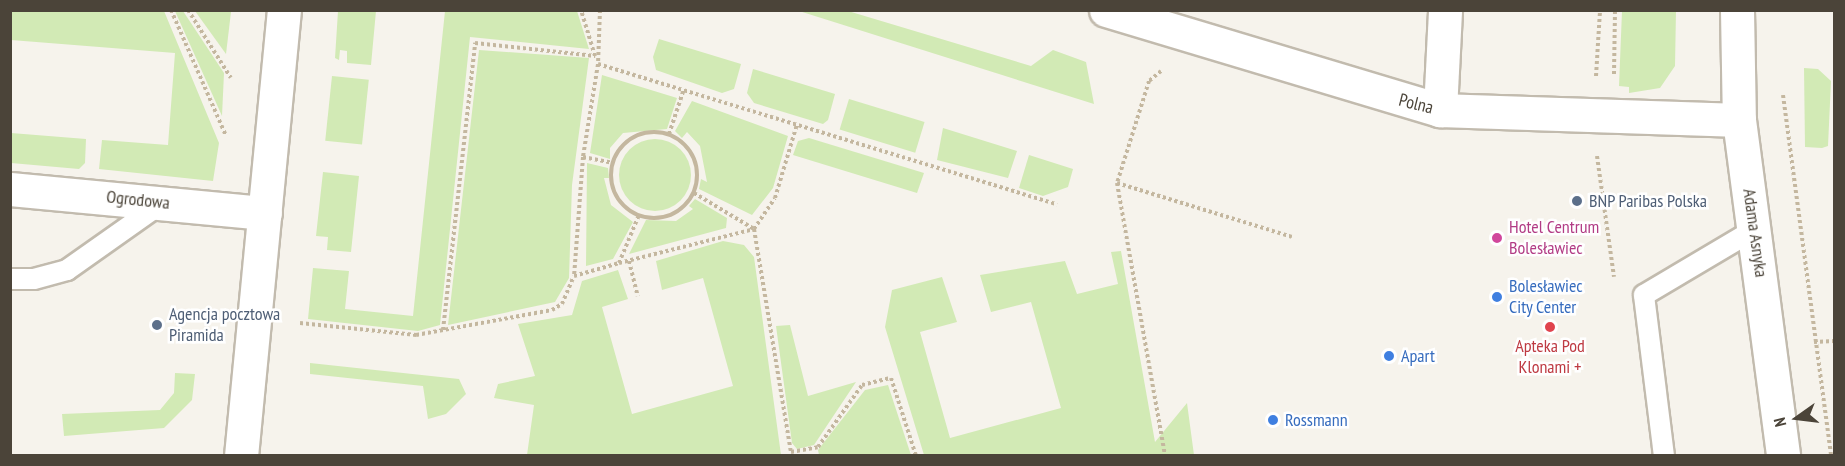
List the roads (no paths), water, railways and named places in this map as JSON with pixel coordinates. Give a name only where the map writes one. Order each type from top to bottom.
[{"type":"street","points":[[241,456],[284,10]]},
{"type":"street","name":"Polna","points":[[1106,10],[1440,110],[1739,120]]},
{"type":"street","points":[[1440,110],[1445,10]]},
{"type":"street","name":"Adama Asnyka","points":[[1737,10],[1739,120],[1755,228],[1783,456]]},
{"type":"street","name":"Ogrodowa","points":[[10,189],[265,213]]},
{"type":"lane","points":[[10,279],[34,279],[67,270],[162,203]]},
{"type":"lane","points":[[1664,456],[1644,295],[1755,228]]},
{"type":"place","name":"BNP Paribas Polska","points":[[1577,201]]},
{"type":"place","name":"Hotel Centrum Bolesławiec","points":[[1497,238]]},
{"type":"place","name":"Bolesławiec City Center","points":[[1497,297]]},
{"type":"place","name":"Agencja pocztowa Piramida","points":[[157,325]]},
{"type":"place","name":"Apteka Pod Klonami +","points":[[1550,327]]},
{"type":"place","name":"Apart","points":[[1389,356]]},
{"type":"place","name":"Rossmann","points":[[1273,420]]}]
